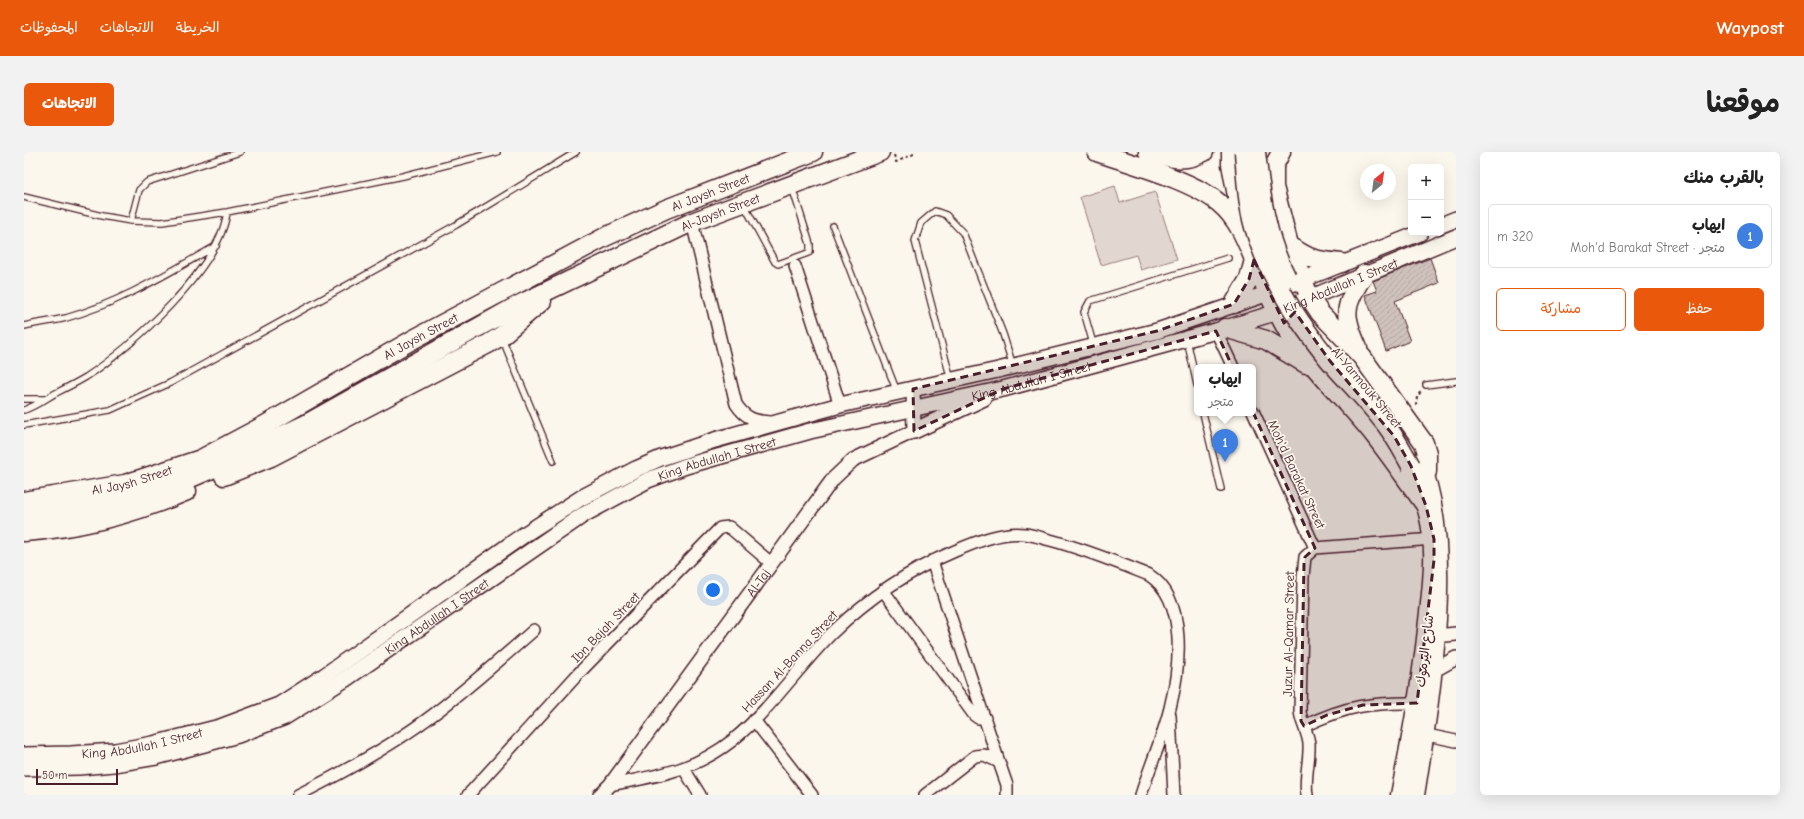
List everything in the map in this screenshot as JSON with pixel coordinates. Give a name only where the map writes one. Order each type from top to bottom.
[{"type":"highway","name":"Al Jaysh Street","points":[[24,501],[125,484],[201,459],[263,426],[412,340],[605,237],[666,209],[813,152]]},
{"type":"highway","name":"Al-Jaysh Street","points":[[564,282],[692,222],[880,152]]},
{"type":"highway","points":[[1096,152],[1182,183],[1206,193],[1220,203],[1231,215],[1244,237],[1268,294],[1286,329],[1317,371],[1374,436],[1426,506]]},
{"type":"highway","points":[[1148,152],[1175,159],[1186,159],[1204,152]]},
{"type":"highway","points":[[1231,152],[1231,164],[1244,237]]},
{"type":"highway","name":"Al-Yarmouk Street","points":[[1244,152],[1247,186],[1254,226],[1265,260],[1290,304],[1310,335],[1330,361],[1383,420],[1419,466]]},
{"type":"highway","name":"Al-Yarmouk Street","points":[[1256,152],[1264,214],[1282,270],[1295,294],[1326,339],[1389,409],[1401,426],[1443,515],[1448,541],[1451,635],[1440,667],[1415,795]]},
{"type":"highway","points":[[1276,157],[1274,187],[1289,246],[1302,281],[1320,314],[1362,356],[1424,443],[1426,453],[1419,466]]},
{"type":"highway","points":[[1289,246],[1303,256],[1314,260],[1342,263]]},
{"type":"highway","points":[[1234,304],[1249,279],[1254,260]]},
{"type":"highway","points":[[1362,356],[1351,332],[1346,314],[1351,295],[1364,274]]},
{"type":"highway","name":"Al Jaysh Street","points":[[24,518],[122,501],[179,482],[214,468],[306,424],[564,282]]},
{"type":"highway","points":[[24,532],[53,530],[84,524],[164,501],[271,457],[502,336],[564,282]]},
{"type":"highway","points":[[1286,329],[1292,315],[1296,311],[1307,308],[1320,314]]},
{"type":"highway","points":[[1221,330],[1252,334],[1272,342],[1317,371]]},
{"type":"highway","name":"شارع اليرموك","points":[[1400,795],[1417,703],[1432,584],[1434,539],[1419,466]]},
{"type":"main road","points":[[1444,224],[1456,219]]},
{"type":"main road","name":"King Abdullah I Street","points":[[24,755],[78,754],[115,751],[153,744],[220,727],[279,705],[300,692],[525,534],[581,498],[636,469],[661,458],[690,448],[840,405],[951,381],[1157,331],[1234,304],[1268,294],[1412,236]]},
{"type":"main road","name":"King Abdullah I Street","points":[[24,768],[79,768],[156,757],[201,746],[263,727],[285,717],[344,680],[565,527],[613,498],[648,480],[686,466],[771,441],[960,397],[1003,389],[1221,330],[1277,312],[1364,274],[1456,237]]},
{"type":"main road","points":[[914,431],[1003,389]]},
{"type":"street","points":[[692,222],[736,404],[748,417],[756,421],[775,423]]},
{"type":"street","points":[[795,266],[840,405]]},
{"type":"street","points":[[1221,330],[1232,364]]},
{"type":"street","points":[[914,389],[914,431]]},
{"type":"street","name":"Moh'd Barakat Street","points":[[1255,416],[1315,548]]},
{"type":"street","name":"Al-Taj","points":[[600,795],[610,785],[771,563],[842,469],[853,460],[914,431]]},
{"type":"street","name":"Ibn Bajah Street","points":[[468,795],[579,673],[720,528],[729,527],[771,563]]},
{"type":"street","name":"Hassan Al-Banna Street","points":[[610,785],[684,769],[733,740],[754,720],[832,633],[883,590],[932,561],[969,545],[1003,535],[1026,534],[1073,546],[1149,575],[1157,580],[1168,595],[1175,619],[1178,652],[1170,708],[1141,795]]},
{"type":"street","points":[[1315,548],[1434,539]]},
{"type":"street","name":"Juzur Al-Qamar Street","points":[[1307,795],[1309,758],[1308,736],[1300,721],[1304,564],[1306,557],[1315,548]]},
{"type":"street","points":[[932,561],[1007,785],[1007,795]]},
{"type":"street","points":[[883,590],[974,715],[978,718],[985,718]]},
{"type":"street","points":[[298,795],[360,762],[432,715],[493,666],[534,630]]},
{"type":"street","points":[[1440,667],[1456,658]]},
{"type":"street","points":[[1304,726],[1332,713],[1363,704],[1386,702],[1417,703]]},
{"type":"street","points":[[1170,708],[1174,795]]},
{"type":"street","points":[[754,720],[812,795]]},
{"type":"street","points":[[1427,736],[1456,741]]},
{"type":"street","points":[[925,795],[975,756],[984,755],[999,762]]},
{"type":"street","points":[[684,769],[700,795]]},
{"type":"lane","points":[[131,222],[139,190],[147,182],[240,152]]},
{"type":"lane","points":[[24,197],[131,222],[162,222],[228,212],[403,176],[497,152]]},
{"type":"lane","points":[[24,425],[110,410],[170,383],[456,225],[576,152]]},
{"type":"lane","points":[[743,203],[775,262],[778,264],[808,254],[810,252],[810,244],[791,185]]},
{"type":"lane","points":[[951,381],[915,241],[921,223],[935,211],[946,216],[963,234],[1003,334],[1013,366]]},
{"type":"lane","points":[[24,410],[86,377],[133,340],[184,290],[198,274],[223,234],[228,212]]},
{"type":"lane","points":[[833,226],[897,392]]},
{"type":"lane","points":[[24,326],[66,318],[110,302],[161,277],[217,245]]},
{"type":"lane","points":[[1094,347],[1084,312],[1090,301],[1228,258]]},
{"type":"lane","points":[[502,336],[553,461]]},
{"type":"lane","points":[[1187,340],[1194,372]]},
{"type":"lane","points":[[1426,385],[1456,381]]},
{"type":"lane","points":[[24,399],[46,398]]},
{"type":"lane","points":[[1204,416],[1221,489]]},
{"type":"path","points":[[896,162],[916,153]]},
{"type":"path","points":[[1416,406],[1417,397],[1421,391]]},
{"type":"highlighted area","points":[[1254,260],[1284,323],[1295,312],[1330,361],[1394,436],[1411,466],[1426,506],[1434,539],[1434,560],[1417,703],[1363,705],[1327,715],[1304,726],[1301,721],[1304,564],[1305,557],[1315,548],[1216,331],[1003,389],[914,431],[913,389],[1157,331],[1234,304],[1249,279]]},
{"type":"shaded area","points":[[1115,186],[1120,203],[1155,192],[1177,259],[1141,270],[1136,255],[1101,265],[1080,197]]},
{"type":"building","points":[[1430,258],[1439,283],[1395,301],[1410,341],[1386,351],[1365,295],[1377,291],[1373,281]]},
{"type":"place","name":"ايهاب","points":[[1225,462]]}]
